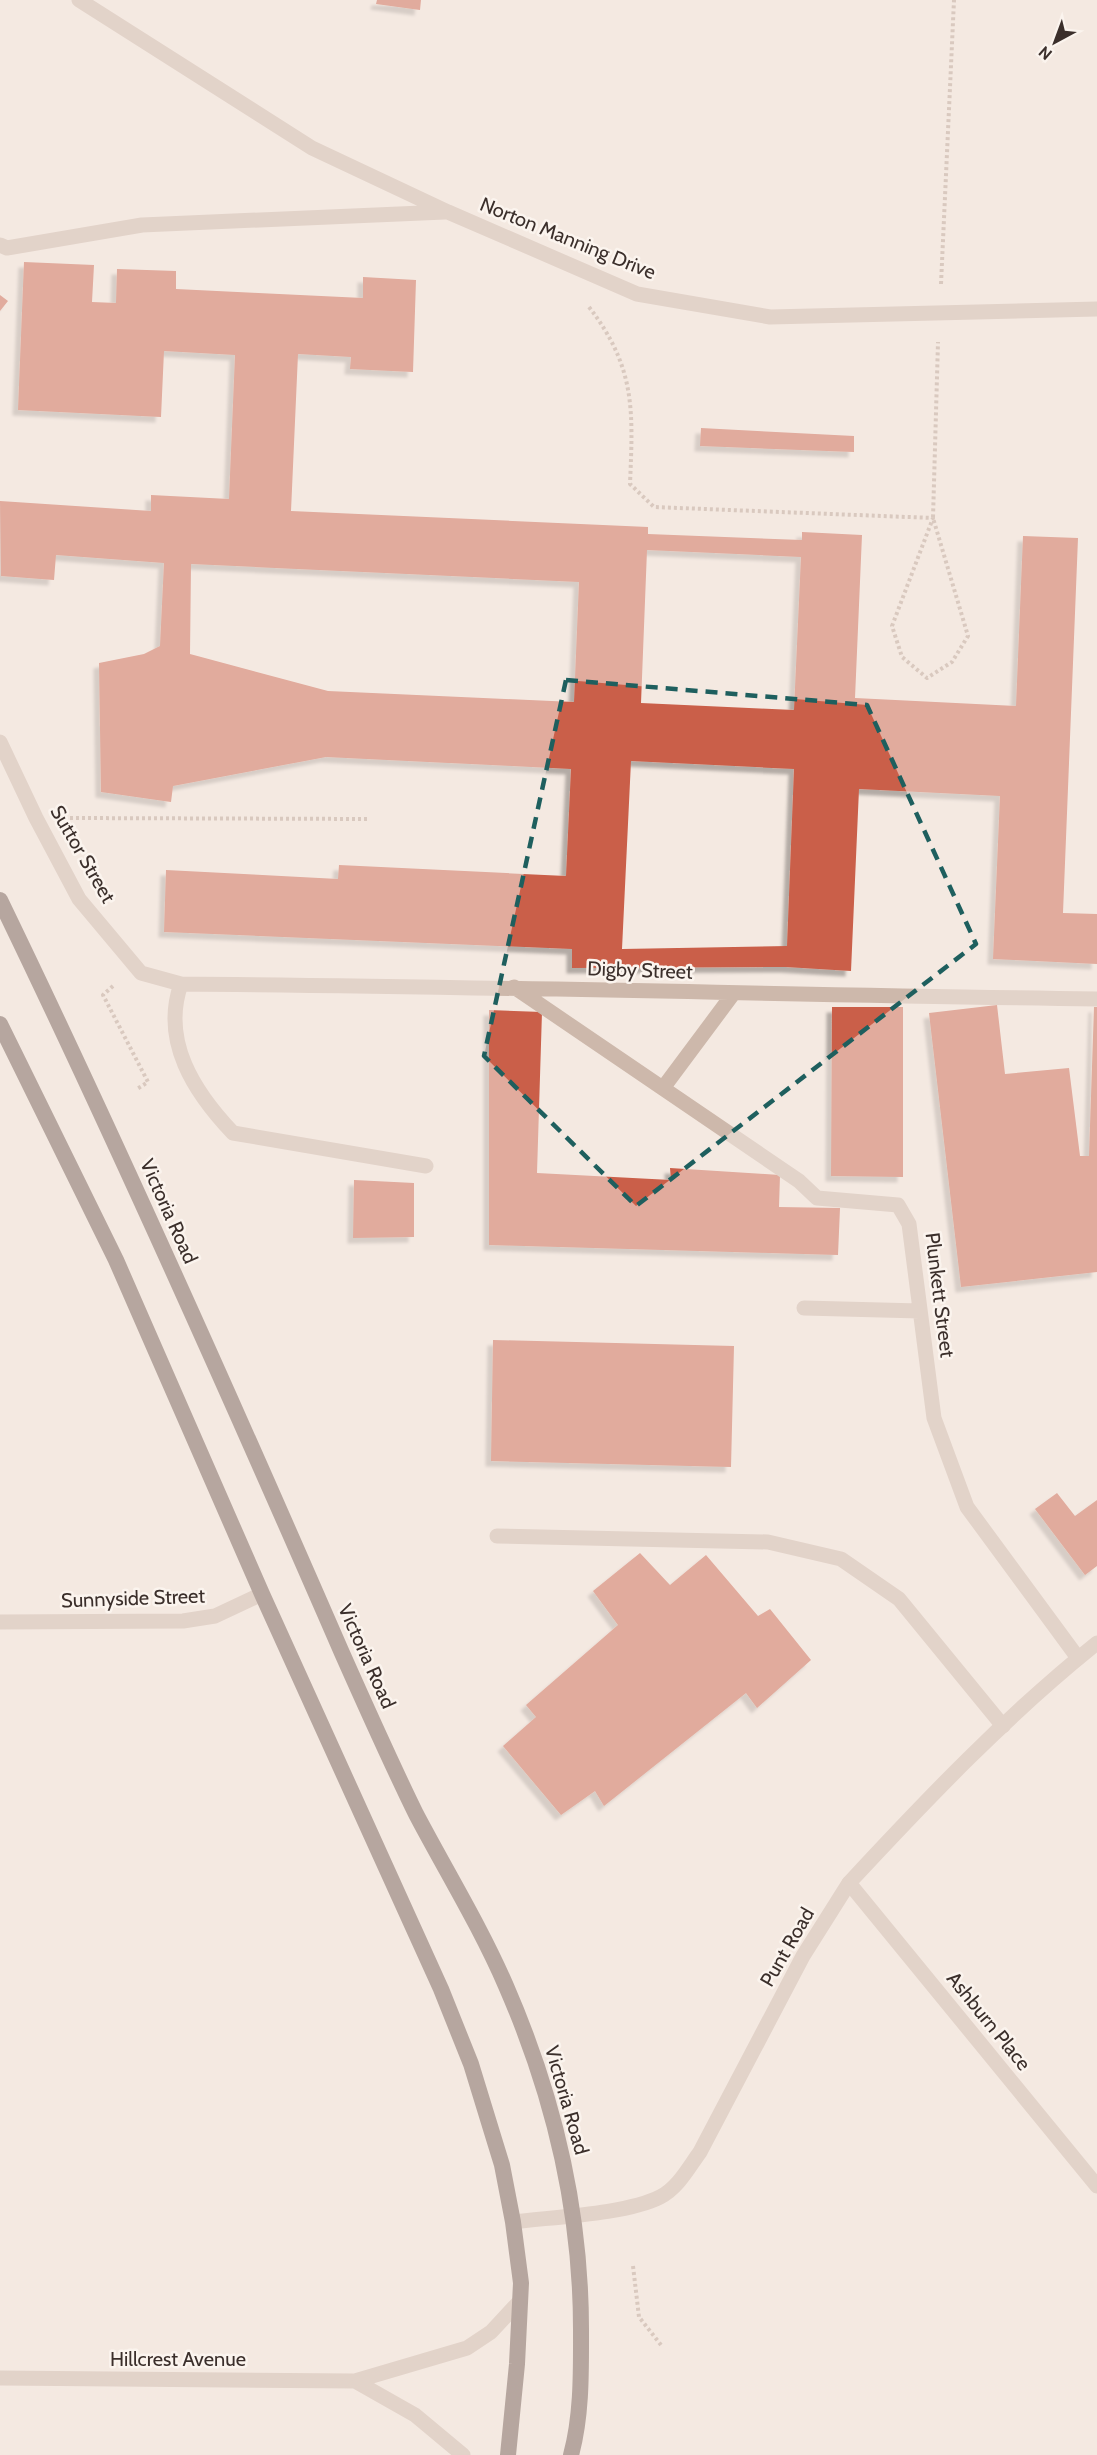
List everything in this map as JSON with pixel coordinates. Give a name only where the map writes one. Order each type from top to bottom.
[{"type":"highway","name":"Victoria Road","points":[[0,900],[93,1093],[386,1750],[505,1983],[525,2033],[555,2130],[574,2214],[581,2289],[581,2369],[571,2455]]},
{"type":"highway","points":[[0,1024],[116,1260],[471,2064],[495,2143],[513,2222],[520,2283],[517,2364],[508,2455]]},
{"type":"street","name":"Norton Manning Drive","points":[[79,0],[312,148],[448,212],[637,294],[770,317],[1097,309]]},
{"type":"street","points":[[0,245],[7,248],[142,225],[448,212]]},
{"type":"street","name":"Suttor Street","points":[[0,742],[36,818],[80,899],[141,973],[181,984]]},
{"type":"street","points":[[181,984],[174,1003],[175,1042],[194,1082],[216,1115],[233,1133],[426,1166]]},
{"type":"street","name":"Digby Street","points":[[181,984],[513,986],[733,994],[1097,999]]},
{"type":"street","name":"Plunkett Street","points":[[513,986],[799,1182],[818,1198],[898,1205],[909,1224],[934,1418],[967,1507],[1078,1658]]},
{"type":"street","points":[[663,1088],[733,994]]},
{"type":"street","points":[[804,1308],[920,1311]]},
{"type":"street","points":[[497,1536],[768,1542],[841,1559],[899,1599],[1004,1726]]},
{"type":"street","name":"Sunnyside Street","points":[[0,1622],[183,1621],[215,1616],[262,1594]]},
{"type":"street","name":"Punt Road","points":[[513,2222],[639,2204],[661,2196],[680,2181],[700,2152],[803,1956],[849,1883],[920,1806],[1004,1726],[1097,1643]]},
{"type":"street","name":"Ashburn Place","points":[[849,1883],[1097,2186]]},
{"type":"street","points":[[355,2381],[467,2348],[491,2332],[518,2303]]},
{"type":"street","name":"Hillcrest Avenue","points":[[0,2378],[355,2381]]},
{"type":"street","points":[[355,2381],[415,2415],[463,2455]]},
{"type":"path","points":[[933,518],[892,626],[902,657],[927,678],[952,662],[968,636],[933,518],[939,314],[954,0]]},
{"type":"path","points":[[584,301],[623,361],[633,416],[630,484],[654,507],[933,518]]},
{"type":"path","points":[[36,818],[369,819]]},
{"type":"path","points":[[126,956],[122,978],[103,995],[148,1082],[137,1089]]},
{"type":"path","points":[[633,2266],[639,2317],[662,2345]]},
{"type":"highlighted area","points":[[566,680],[867,705],[976,944],[636,1206],[484,1056]]},
{"type":"building","points":[[377,0],[421,0],[420,10],[376,4]]},
{"type":"building","points":[[24,262],[94,265],[92,302],[116,303],[117,269],[176,271],[176,289],[363,298],[363,277],[416,280],[413,372],[350,369],[351,357],[298,354],[291,511],[648,527],[648,534],[802,540],[802,532],[862,535],[855,698],[1016,706],[1023,536],[1078,538],[1063,913],[1097,914],[1097,964],[993,959],[1000,796],[859,789],[851,971],[786,967],[572,968],[572,949],[164,932],[166,870],[338,879],[339,865],[566,876],[571,769],[326,757],[173,786],[171,802],[101,792],[99,663],[144,654],[160,646],[164,563],[56,555],[54,580],[1,576],[0,501],[151,511],[151,495],[229,499],[235,355],[164,351],[161,417],[18,410]],"holes":[[[647,550],[801,557],[794,710],[641,703]],[[191,564],[579,582],[574,702],[328,691],[190,654]],[[631,761],[794,769],[787,946],[622,949]]]},
{"type":"building","points":[[0,295],[8,301],[0,311]]},
{"type":"building","points":[[701,428],[854,436],[854,452],[700,446]]},
{"type":"building","points":[[997,1005],[1005,1074],[1069,1068],[1080,1156],[1089,1156],[1094,1007],[1097,1007],[1097,1272],[961,1287],[929,1013]]},
{"type":"building","points":[[832,1007],[903,1007],[903,1177],[831,1176]]},
{"type":"building","points":[[489,1010],[542,1012],[537,1173],[671,1180],[670,1168],[780,1175],[779,1207],[840,1208],[838,1255],[489,1245]]},
{"type":"building","points":[[354,1180],[414,1183],[414,1237],[353,1238]]},
{"type":"building","points":[[493,1340],[734,1346],[731,1467],[491,1461]]},
{"type":"building","points":[[1057,1493],[1075,1516],[1097,1500],[1097,1566],[1085,1575],[1035,1509]]},
{"type":"building","points":[[640,1553],[670,1585],[706,1555],[758,1616],[770,1609],[811,1660],[757,1708],[746,1693],[604,1806],[595,1791],[561,1815],[503,1746],[536,1717],[526,1705],[618,1625],[593,1591]]}]
